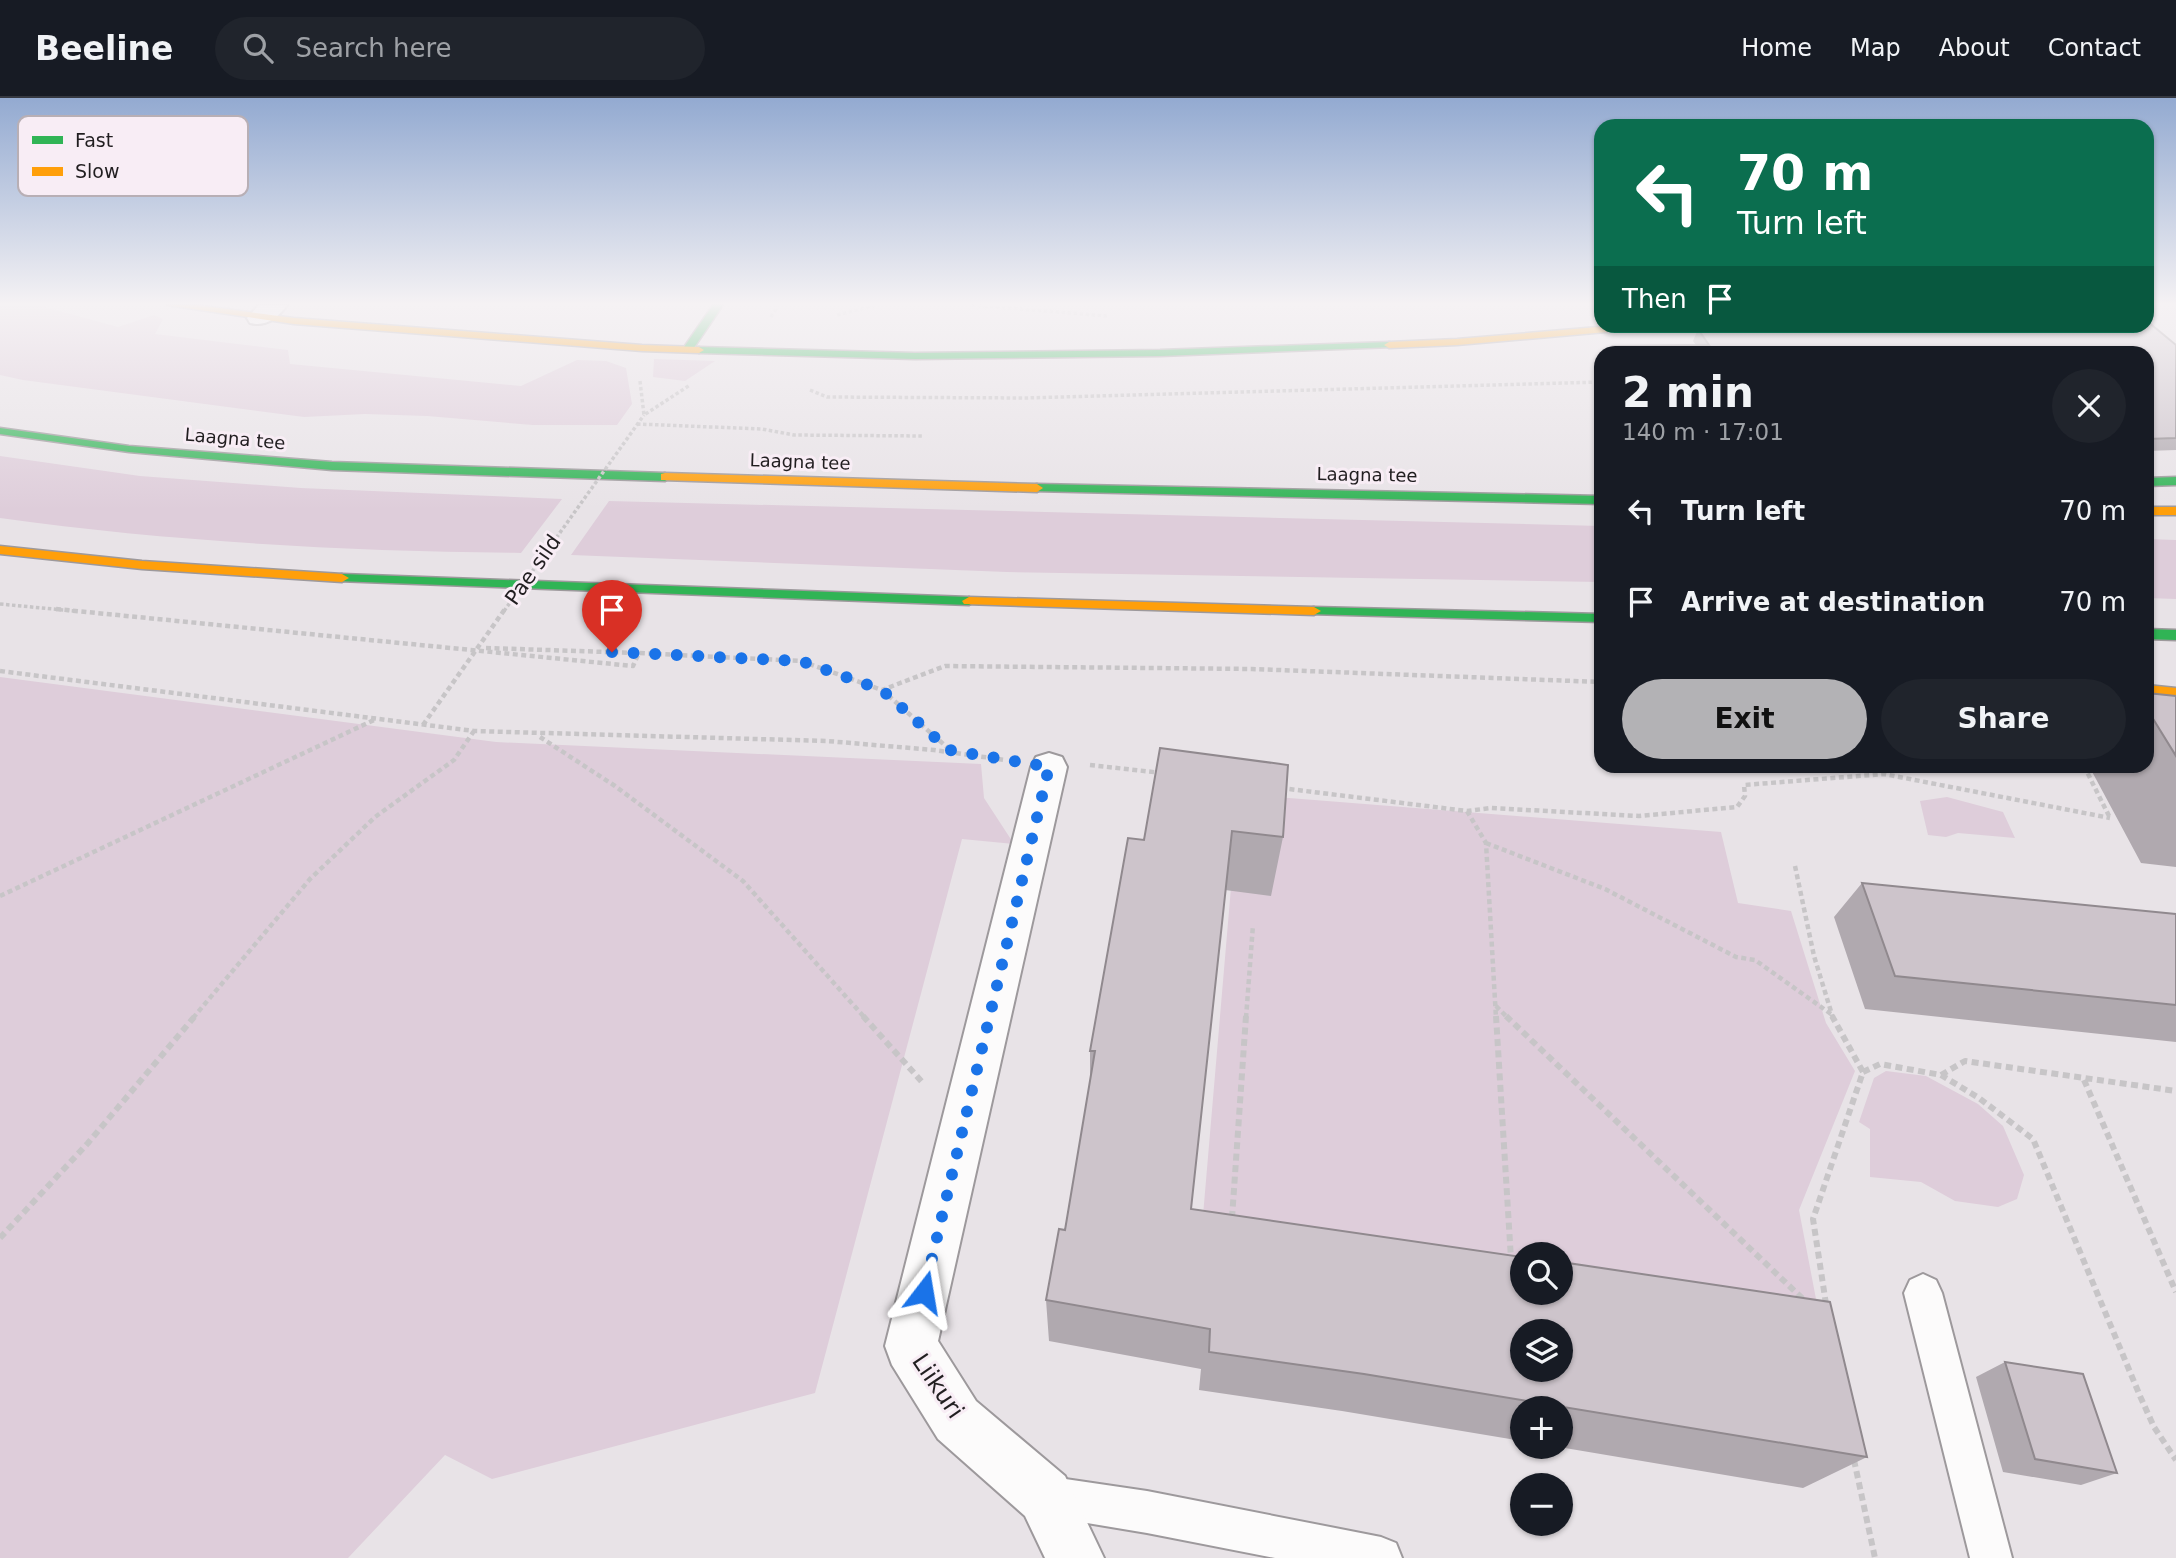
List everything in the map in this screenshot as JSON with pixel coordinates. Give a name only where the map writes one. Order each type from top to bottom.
[{"type":"main road","name":"Laagna tee","points":[[0,431],[129,449],[332,466],[885,484],[1594,500]]},
{"type":"main road","points":[[2154,482],[2176,481]]},
{"type":"main road","points":[[2154,511],[2176,511]]},
{"type":"main road","points":[[0,550],[232,572],[830,598],[1594,618]]},
{"type":"main road","points":[[2154,634],[2176,635]]},
{"type":"main road","points":[[2154,691],[2176,693]]},
{"type":"street","name":"Liikuri","points":[[1049,767],[911,1346],[957,1420],[1045,1496],[1075,1558]]},
{"type":"lane","points":[[1923,1293],[1991,1558]]},
{"type":"lane","points":[[1045,1496],[1147,1512],[1381,1558]]},
{"type":"path","points":[[639,373],[644,415]]},
{"type":"path","name":"Pae sild","points":[[423,725],[644,415],[690,385]]},
{"type":"path","points":[[637,424],[762,429],[794,435],[923,436]]},
{"type":"path","points":[[0,604],[633,666],[639,653]]},
{"type":"path","points":[[478,648],[801,661],[882,690],[949,750]]},
{"type":"path","points":[[882,690],[945,666],[1252,669],[1594,682]]},
{"type":"path","points":[[0,671],[474,731],[539,736],[718,737],[949,750],[1049,767],[1083,764],[1165,774]]},
{"type":"path","points":[[0,896],[375,720]]},
{"type":"path","points":[[0,1238],[88,1143],[310,879],[375,817],[454,760],[474,731]]},
{"type":"path","points":[[539,736],[615,786],[743,881],[963,1130]]},
{"type":"path","points":[[1275,787],[1466,811],[1491,808],[1639,816],[1737,807],[1745,796],[1744,785],[1884,774],[2110,818],[2088,773]]},
{"type":"path","points":[[1466,811],[1486,843],[1510,1251]]},
{"type":"path","points":[[1486,843],[1605,889],[1736,957],[1755,960],[1832,1015]]},
{"type":"path","points":[[1795,866],[1814,956],[1832,1015],[1863,1072]]},
{"type":"path","points":[[1232,1226],[1253,925]]},
{"type":"path","points":[[1496,1006],[1814,1309]]},
{"type":"path","points":[[1941,1075],[1965,1061],[2176,1091]]},
{"type":"path","points":[[1825,1309],[1827,1300],[1813,1219],[1863,1072],[1880,1064],[1941,1075],[1979,1098],[2033,1139],[2140,1396],[2154,1427],[2176,1460]]},
{"type":"path","points":[[2083,1079],[2176,1293]]},
{"type":"path","points":[[1852,1451],[1875,1558]]},
{"type":"shaded area","points":[[386,373],[521,386],[549,373],[627,373],[632,404],[617,425],[533,425],[365,414],[304,417],[0,375]]},
{"type":"shaded area","points":[[653,373],[697,373],[685,381],[653,377]]},
{"type":"shaded area","points":[[0,456],[140,476],[301,488],[562,499],[521,553],[390,550],[195,539],[0,518]]},
{"type":"shaded area","points":[[609,501],[1594,526],[1594,582],[1007,572],[571,555]]},
{"type":"shaded area","points":[[2154,539],[2176,540],[2176,599],[2154,598]]},
{"type":"shaded area","points":[[0,677],[496,742],[981,764],[984,798],[1014,844],[962,839],[815,1393],[492,1479],[445,1455],[348,1558],[0,1558]]},
{"type":"shaded area","points":[[1239,794],[1721,832],[1738,903],[1791,911],[1826,1023],[1855,1071],[1799,1210],[1816,1299],[1793,1306],[1573,1281],[1573,1242],[1510,1242],[1510,1274],[1201,1239]]},
{"type":"shaded area","points":[[1947,797],[2003,812],[2015,838],[1958,833],[1946,837],[1928,835],[1920,801]]},
{"type":"shaded area","points":[[1886,1071],[1926,1076],[1978,1104],[2003,1126],[2024,1175],[2017,1199],[1998,1207],[1955,1201],[1921,1182],[1870,1177],[1870,1129],[1859,1122],[1874,1078]]},
{"type":"building","points":[[2154,373],[2176,373],[2176,438],[2154,439]]},
{"type":"building","points":[[2154,694],[2176,696],[2176,756],[2154,720]]},
{"type":"building","points":[[1160,748],[1288,765],[1283,837],[1232,831],[1191,1209],[1510,1255],[1510,1305],[1573,1305],[1573,1264],[1830,1302],[1867,1457],[1573,1408],[1573,1396],[1510,1398],[1209,1352],[1210,1329],[1046,1300],[1059,1229],[1065,1230],[1095,1051],[1090,1051],[1128,838],[1144,840]]},
{"type":"building","points":[[1862,883],[2176,914],[2176,1005],[1895,976]]},
{"type":"building","points":[[2005,1362],[2083,1374],[2117,1473],[2035,1459]]},
{"type":"traffic: fast","points":[[0,431],[129,449],[332,466],[665,477]]},
{"type":"traffic: fast","points":[[2154,482],[2176,481]]},
{"type":"traffic: fast","points":[[1037,488],[1594,500]]},
{"type":"traffic: fast","points":[[342,578],[969,601]]},
{"type":"traffic: fast","points":[[1314,611],[1594,618]]},
{"type":"traffic: fast","points":[[2154,634],[2176,635]]},
{"type":"traffic: slow","points":[[665,477],[1037,488]]},
{"type":"traffic: slow","points":[[2154,511],[2176,511]]},
{"type":"traffic: slow","points":[[0,550],[142,565],[342,578]]},
{"type":"traffic: slow","points":[[969,601],[1314,611]]},
{"type":"traffic: slow","points":[[2154,691],[2176,693]]},
{"type":"route","points":[[612,652],[801,661],[882,690],[949,750],[1049,767],[924,1292]]}]
